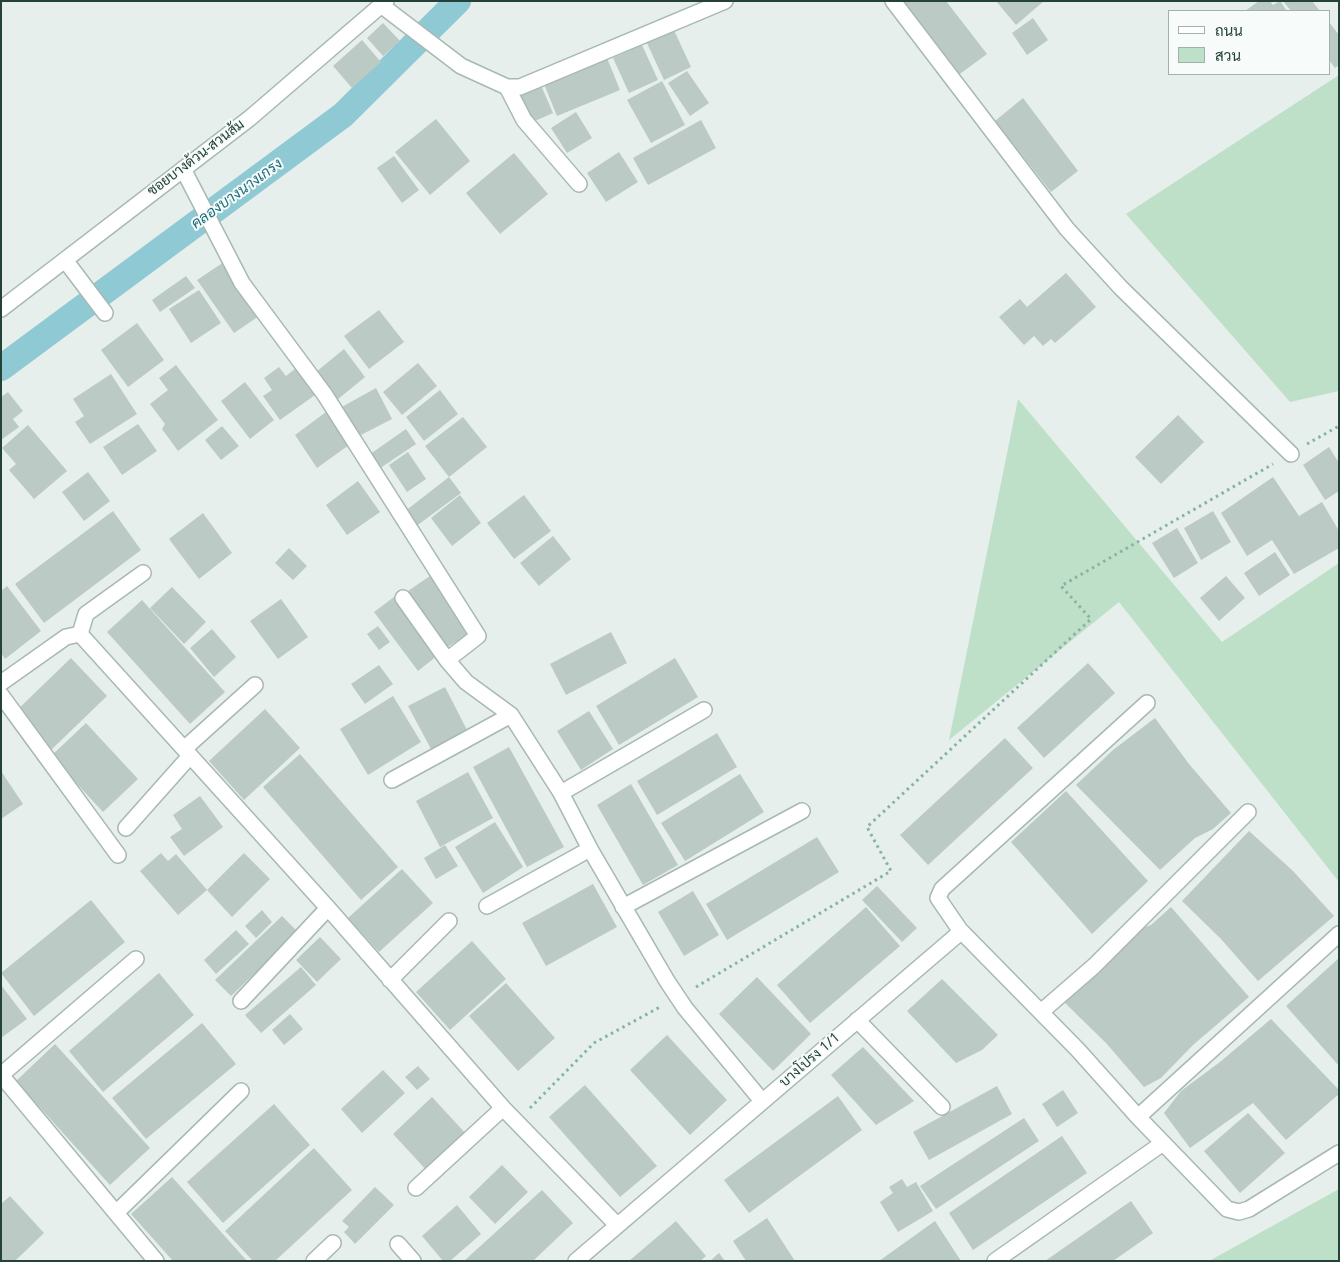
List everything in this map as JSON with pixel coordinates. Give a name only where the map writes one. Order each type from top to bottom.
[{"type":"street","points":[[385,7],[428,43],[461,66],[506,87],[520,87],[725,1]]},
{"type":"street","points":[[893,1],[1067,229],[1120,288],[1291,454]]},
{"type":"street","name":"ซอยบางด้วน-สวนส้ม","points":[[1,309],[250,118],[385,7]]},
{"type":"street","points":[[506,87],[524,120],[579,184]]},
{"type":"street","points":[[183,169],[242,283],[325,396],[478,636],[447,660]]},
{"type":"street","points":[[65,260],[101,310]]},
{"type":"street","points":[[80,634],[86,614],[143,573]]},
{"type":"street","points":[[403,598],[447,660],[466,682],[511,715],[562,793],[590,849],[678,997],[762,1101]]},
{"type":"street","points":[[1,683],[66,637],[80,634]]},
{"type":"street","points":[[80,634],[328,908],[503,1108],[617,1225]]},
{"type":"street","points":[[126,828],[187,753],[255,684]]},
{"type":"street","points":[[1,695],[118,855]]},
{"type":"street","points":[[1147,703],[942,889],[938,898],[958,933],[1041,1012],[1138,1117],[1227,1209],[1239,1212],[1248,1209],[1339,1153]]},
{"type":"street","points":[[562,793],[704,710]]},
{"type":"street","points":[[392,780],[511,715]]},
{"type":"street","points":[[623,907],[802,811]]},
{"type":"street","points":[[1041,1012],[1094,966],[1248,812]]},
{"type":"street","points":[[487,906],[590,849]]},
{"type":"street","points":[[241,1001],[328,908]]},
{"type":"street","points":[[390,980],[449,921]]},
{"type":"street","name":"บางโปรง 1/1","points":[[576,1261],[958,933]]},
{"type":"street","points":[[1138,1117],[1339,934]]},
{"type":"street","points":[[136,960],[1,1075],[156,1261]]},
{"type":"street","points":[[857,1020],[942,1107]]},
{"type":"street","points":[[116,1213],[240,1091]]},
{"type":"street","points":[[416,1188],[503,1108]]},
{"type":"street","points":[[995,1261],[1163,1143]]},
{"type":"street","points":[[314,1261],[333,1244]]},
{"type":"street","points":[[398,1244],[413,1261]]},
{"type":"path","points":[[516,1122],[594,1044],[678,997],[891,871],[867,827],[1091,619],[1061,586],[1339,426]]},
{"type":"green space","points":[[1339,75],[1339,391],[1290,402],[1126,214]]},
{"type":"green space","points":[[1018,399],[1222,642],[1339,563],[1339,882],[1119,602],[949,740]]},
{"type":"green space","points":[[1339,1189],[1339,1261],[1209,1261]]},
{"type":"building","points":[[900,1],[946,1],[987,54],[957,76]]},
{"type":"building","points":[[996,1],[1044,1],[1016,25]]},
{"type":"building","points":[[1259,1],[1270,1],[1273,5],[1280,1],[1286,10],[1246,10]]},
{"type":"building","points":[[1283,1],[1312,1],[1319,10],[1290,10]]},
{"type":"building","points":[[1033,18],[1048,40],[1027,55],[1012,33]]},
{"type":"building","points":[[383,23],[400,41],[383,56],[367,38]]},
{"type":"building","points":[[1330,23],[1339,35],[1339,65],[1335,68],[1330,61]]},
{"type":"building","points":[[673,28],[691,67],[664,80],[646,41]]},
{"type":"building","points":[[362,40],[381,62],[352,88],[333,66]]},
{"type":"building","points":[[642,45],[658,80],[629,93],[613,58]]},
{"type":"building","points":[[607,58],[620,90],[557,116],[544,84]]},
{"type":"building","points":[[687,71],[709,103],[690,116],[668,83]]},
{"type":"building","points":[[662,81],[685,125],[651,143],[627,100]]},
{"type":"building","points":[[540,83],[553,113],[528,124],[515,94]]},
{"type":"building","points":[[1023,98],[1078,171],[1051,192],[995,121]]},
{"type":"building","points":[[576,112],[592,138],[567,153],[551,128]]},
{"type":"building","points":[[436,119],[470,161],[430,195],[395,152]]},
{"type":"building","points":[[701,120],[716,148],[648,185],[633,158]]},
{"type":"building","points":[[619,152],[638,182],[606,202],[587,173]]},
{"type":"building","points":[[514,153],[548,194],[500,234],[466,193]]},
{"type":"building","points":[[394,156],[419,190],[402,203],[377,168]]},
{"type":"building","points":[[224,262],[259,316],[234,333],[197,280]]},
{"type":"building","points":[[1066,273],[1096,307],[1055,343],[1051,339],[1043,346],[1034,336],[1024,345],[999,317],[1020,299],[1027,307]]},
{"type":"building","points":[[186,276],[195,288],[160,312],[152,300]]},
{"type":"building","points":[[199,290],[221,323],[191,343],[169,309]]},
{"type":"building","points":[[379,310],[404,342],[369,369],[344,336]]},
{"type":"building","points":[[137,323],[164,360],[128,387],[101,350]]},
{"type":"building","points":[[344,349],[365,377],[337,400],[316,372]]},
{"type":"building","points":[[418,363],[437,386],[402,415],[383,392]]},
{"type":"building","points":[[176,365],[218,420],[178,451],[162,429],[165,424],[150,404],[168,390],[159,378]]},
{"type":"building","points":[[279,367],[286,376],[296,368],[315,395],[280,420],[263,396],[272,390],[264,378]]},
{"type":"building","points":[[111,374],[137,414],[90,444],[75,422],[84,416],[73,399]]},
{"type":"building","points":[[245,382],[274,420],[250,439],[221,401]]},
{"type":"building","points":[[376,388],[392,419],[355,438],[340,408]]},
{"type":"building","points":[[440,390],[458,414],[424,441],[406,417]]},
{"type":"building","points":[[8,392],[23,411],[13,419],[19,427],[1,440],[1,397]]},
{"type":"building","points":[[326,412],[349,445],[317,468],[295,435]]},
{"type":"building","points":[[1178,415],[1204,442],[1161,484],[1135,457]]},
{"type":"building","points":[[463,417],[487,447],[449,477],[425,446]]},
{"type":"building","points":[[138,424],[157,451],[122,475],[103,447]]},
{"type":"building","points":[[28,425],[67,471],[34,499],[9,470],[16,464],[2,448]]},
{"type":"building","points":[[222,426],[239,446],[221,460],[205,440]]},
{"type":"building","points":[[406,429],[416,444],[376,471],[366,457]]},
{"type":"building","points":[[1329,447],[1339,463],[1339,491],[1325,500],[1303,465]]},
{"type":"building","points":[[408,452],[426,479],[407,492],[389,465]]},
{"type":"building","points":[[88,472],[110,501],[84,521],[62,492]]},
{"type":"building","points":[[449,477],[461,493],[415,527],[404,512]]},
{"type":"building","points":[[1273,477],[1299,516],[1322,502],[1339,531],[1339,548],[1294,574],[1272,540],[1247,556],[1221,513]]},
{"type":"building","points":[[358,481],[380,512],[347,535],[326,505]]},
{"type":"building","points":[[460,495],[481,523],[452,546],[431,518]]},
{"type":"building","points":[[524,495],[551,531],[514,559],[487,523]]},
{"type":"building","points":[[113,511],[141,550],[44,623],[15,584]]},
{"type":"building","points":[[1213,511],[1231,542],[1201,560],[1184,528]]},
{"type":"building","points":[[203,513],[232,553],[199,579],[169,539]]},
{"type":"building","points":[[1177,528],[1198,563],[1174,578],[1152,543]]},
{"type":"building","points":[[553,536],[571,559],[539,586],[520,563]]},
{"type":"building","points":[[289,548],[307,566],[293,580],[275,563]]},
{"type":"building","points":[[1275,552],[1290,575],[1259,596],[1244,573]]},
{"type":"building","points":[[430,576],[467,635],[444,649],[408,591]]},
{"type":"building","points":[[1226,576],[1245,598],[1219,621],[1200,598]]},
{"type":"building","points":[[7,586],[41,631],[5,659],[1,653],[1,591]]},
{"type":"building","points":[[172,587],[206,622],[184,644],[150,608]]},
{"type":"building","points":[[394,597],[437,656],[418,671],[374,612]]},
{"type":"building","points":[[281,599],[308,637],[278,659],[250,621]]},
{"type":"building","points":[[142,600],[225,692],[190,724],[107,632]]},
{"type":"building","points":[[378,626],[390,642],[379,650],[367,634]]},
{"type":"building","points":[[212,629],[236,657],[214,677],[190,648]]},
{"type":"building","points":[[611,632],[627,663],[566,695],[550,664]]},
{"type":"building","points":[[71,658],[107,696],[51,750],[15,712]]},
{"type":"building","points":[[675,658],[698,697],[619,745],[596,706]]},
{"type":"building","points":[[1088,663],[1115,693],[1044,758],[1017,728]]},
{"type":"building","points":[[379,665],[393,684],[365,704],[351,684]]},
{"type":"building","points":[[445,687],[467,730],[431,749],[408,706]]},
{"type":"building","points":[[393,696],[421,742],[368,775],[340,729]]},
{"type":"building","points":[[265,709],[300,748],[244,800],[209,761]]},
{"type":"building","points":[[589,711],[613,749],[581,770],[557,731]]},
{"type":"building","points":[[1155,718],[1189,764],[1231,813],[1213,829],[1195,838],[1160,870],[1076,785],[1113,750]]},
{"type":"building","points":[[86,723],[138,779],[103,812],[51,756]]},
{"type":"building","points":[[717,733],[737,767],[657,815],[637,781]]},
{"type":"building","points":[[1005,738],[1033,768],[928,865],[900,835]]},
{"type":"building","points":[[509,747],[564,847],[527,867],[473,767]]},
{"type":"building","points":[[300,754],[398,867],[361,900],[263,787]]},
{"type":"building","points":[[1,771],[23,804],[1,819]]},
{"type":"building","points":[[468,772],[493,818],[440,847],[416,801]]},
{"type":"building","points":[[740,774],[764,812],[685,861],[661,823]]},
{"type":"building","points":[[631,784],[678,865],[643,885],[597,805]]},
{"type":"building","points":[[1066,791],[1148,881],[1092,934],[1011,842]]},
{"type":"building","points":[[200,796],[223,827],[184,856],[170,837],[182,829],[173,815]]},
{"type":"building","points":[[495,822],[523,867],[483,893],[455,847]]},
{"type":"building","points":[[1249,831],[1293,871],[1334,916],[1258,981],[1221,939],[1182,901]]},
{"type":"building","points":[[817,837],[839,872],[727,940],[706,904]]},
{"type":"building","points":[[445,845],[458,866],[436,879],[424,858]]},
{"type":"building","points":[[161,853],[168,861],[176,854],[207,890],[178,915],[140,871]]},
{"type":"building","points":[[244,853],[270,879],[232,917],[207,890]]},
{"type":"building","points":[[402,869],[433,903],[379,952],[348,918]]},
{"type":"building","points":[[593,884],[617,927],[546,966],[522,923]]},
{"type":"building","points":[[877,886],[917,928],[902,942],[862,900]]},
{"type":"building","points":[[693,891],[719,935],[684,956],[658,912]]},
{"type":"building","points":[[91,900],[125,942],[34,1016],[1,973]]},
{"type":"building","points":[[866,907],[900,946],[810,1023],[777,985]]},
{"type":"building","points":[[1171,907],[1249,997],[1193,1045],[1161,1078],[1144,1087],[1106,1043],[1064,1002],[1077,981],[1128,933],[1151,925]]},
{"type":"building","points":[[262,910],[272,922],[256,938],[245,926]]},
{"type":"building","points":[[282,916],[298,932],[231,996],[215,980]]},
{"type":"building","points":[[236,930],[249,944],[216,974],[204,960]]},
{"type":"building","points":[[320,937],[341,959],[317,982],[296,960]]},
{"type":"building","points":[[472,941],[506,979],[450,1030],[416,992]]},
{"type":"building","points":[[1339,958],[1339,1066],[1286,1006]]},
{"type":"building","points":[[301,967],[316,985],[261,1033],[245,1015]]},
{"type":"building","points":[[159,973],[194,1015],[103,1092],[69,1051]]},
{"type":"building","points":[[757,977],[811,1034],[773,1071],[719,1014]]},
{"type":"building","points":[[942,979],[998,1035],[982,1050],[956,1063],[907,1011]]},
{"type":"building","points":[[506,983],[555,1038],[518,1071],[469,1016]]},
{"type":"building","points":[[1,985],[27,1019],[1,1038]]},
{"type":"building","points":[[290,1014],[303,1029],[284,1045],[272,1030]]},
{"type":"building","points":[[1271,1019],[1339,1090],[1339,1094],[1286,1140],[1253,1103],[1190,1148],[1164,1113],[1181,1091],[1220,1062]]},
{"type":"building","points":[[202,1023],[236,1064],[146,1139],[112,1098]]},
{"type":"building","points":[[667,1035],[727,1100],[690,1135],[630,1070]]},
{"type":"building","points":[[55,1044],[150,1148],[110,1185],[16,1081]]},
{"type":"building","points":[[863,1047],[914,1101],[876,1125],[831,1075]]},
{"type":"building","points":[[418,1066],[430,1079],[417,1090],[405,1077]]},
{"type":"building","points":[[383,1070],[405,1093],[362,1133],[341,1109]]},
{"type":"building","points":[[585,1085],[657,1166],[620,1197],[549,1117]]},
{"type":"building","points":[[997,1086],[1012,1114],[929,1160],[913,1132]]},
{"type":"building","points":[[1063,1090],[1078,1113],[1057,1127],[1042,1104]]},
{"type":"building","points":[[838,1096],[862,1130],[749,1213],[724,1180]]},
{"type":"building","points":[[432,1097],[468,1136],[429,1173],[393,1134]]},
{"type":"building","points":[[274,1104],[310,1145],[223,1223],[187,1182]]},
{"type":"building","points":[[1248,1113],[1285,1153],[1240,1193],[1204,1151]]},
{"type":"building","points":[[1024,1118],[1039,1141],[936,1209],[920,1186]]},
{"type":"building","points":[[1062,1136],[1087,1173],[973,1250],[949,1213]]},
{"type":"building","points":[[314,1148],[352,1190],[275,1261],[253,1261],[225,1231]]},
{"type":"building","points":[[502,1165],[528,1192],[495,1224],[469,1197]]},
{"type":"building","points":[[172,1177],[247,1261],[173,1261],[131,1214]]},
{"type":"building","points":[[902,1179],[907,1187],[916,1182],[933,1211],[898,1232],[880,1202],[893,1193],[889,1187]]},
{"type":"building","points":[[375,1187],[394,1205],[355,1244],[344,1232],[349,1227],[342,1221]]},
{"type":"building","points":[[542,1190],[573,1223],[533,1261],[464,1261]]},
{"type":"building","points":[[10,1196],[44,1233],[15,1261],[1,1261],[1,1204]]},
{"type":"building","points":[[1131,1201],[1153,1233],[1113,1261],[1045,1261]]},
{"type":"building","points":[[457,1205],[481,1234],[450,1261],[443,1261],[422,1236]]},
{"type":"building","points":[[767,1218],[795,1261],[746,1261],[733,1241]]},
{"type":"building","points":[[676,1221],[706,1256],[700,1261],[629,1261]]},
{"type":"building","points":[[935,1221],[961,1261],[879,1261]]},
{"type":"building","points":[[719,1253],[725,1261],[710,1261]]},
{"type":"waterway","name":"คลองบางนางเกรง","points":[[1,368],[343,115],[458,1]]}]
